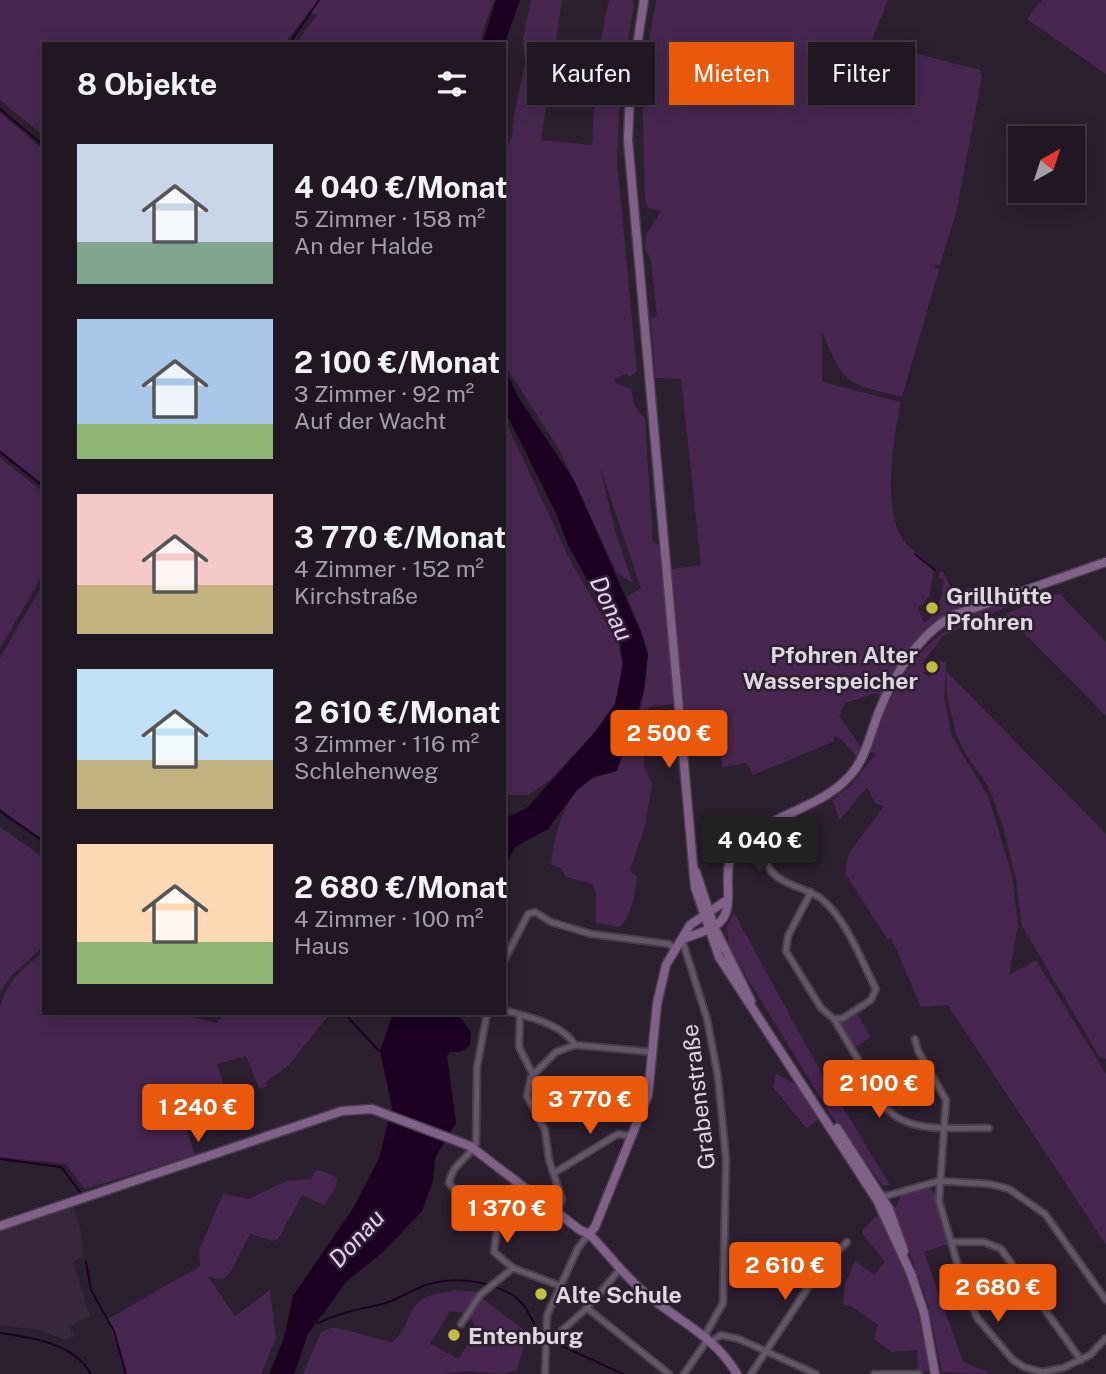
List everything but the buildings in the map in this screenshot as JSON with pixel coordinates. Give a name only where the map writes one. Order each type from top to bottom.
[{"type":"street","points":[[644,0],[630,92],[628,140],[678,685],[690,852],[711,928],[740,981],[780,1050],[880,1198],[924,1313],[935,1374]]},
{"type":"street","points":[[682,939],[711,928],[725,915],[728,863],[743,842],[754,833],[824,798],[857,767],[887,691],[912,653],[937,625],[979,607],[1106,562]]},
{"type":"street","points":[[754,833],[773,872],[823,899],[839,917],[876,989],[871,1000],[844,1018],[834,1019]]},
{"type":"street","points":[[811,892],[788,936],[786,951],[821,1008],[834,1019],[887,1109],[896,1119],[908,1125],[989,1128]]},
{"type":"street","points":[[545,1374],[548,1343],[545,1327],[558,1285],[578,1248],[589,1234],[633,1136],[648,1095],[657,1004],[674,948],[690,925],[727,900]]},
{"type":"street","points":[[506,956],[528,914],[536,912],[551,922],[591,934],[674,948]]},
{"type":"street","name":"Grabenstraße","points":[[682,939],[707,1020],[718,1077],[726,1159],[723,1303],[709,1338],[684,1374]]},
{"type":"street","points":[[506,1011],[535,1019],[570,1037],[575,1045]]},
{"type":"street","points":[[487,1015],[477,1067],[472,1147],[454,1167],[449,1183],[453,1189],[486,1201],[513,1190]]},
{"type":"street","points":[[520,1015],[519,1047],[533,1075]]},
{"type":"street","points":[[915,1039],[918,1051],[946,1100],[939,1201],[968,1300],[978,1320],[1013,1360],[1024,1367],[1048,1372],[1081,1360],[1096,1350],[1106,1338]]},
{"type":"street","points":[[557,1212],[562,1199],[545,1130],[527,1096],[533,1075],[556,1052],[575,1045],[653,1052]]},
{"type":"street","points":[[0,1226],[342,1111],[372,1109],[472,1147],[589,1234],[642,1291],[709,1338],[737,1374]]},
{"type":"street","points":[[554,1173],[618,1134],[633,1136]]},
{"type":"street","points":[[517,1181],[497,1229],[494,1247],[499,1258],[513,1268],[558,1285]]},
{"type":"street","points":[[880,1198],[939,1181],[990,1184],[1025,1198],[1053,1225],[1106,1300]]},
{"type":"street","points":[[951,1242],[984,1241],[1001,1249],[1081,1360]]},
{"type":"street","points":[[751,1374],[821,1268],[847,1242]]},
{"type":"street","points":[[461,1324],[480,1295],[513,1268]]},
{"type":"street","points":[[548,1343],[587,1308],[621,1268]]},
{"type":"street","points":[[587,1308],[669,1374]]},
{"type":"street","points":[[709,1338],[721,1335],[739,1339],[816,1374]]},
{"type":"street","points":[[874,1374],[919,1374]]},
{"type":"shaded area","points":[[0,0],[494,0],[481,42],[297,42],[317,15],[309,12],[286,42],[42,42],[42,134],[0,100]]},
{"type":"shaded area","points":[[531,0],[562,0],[556,42],[527,42],[527,105],[546,105],[541,140],[592,145],[594,105],[619,105],[617,163],[637,371],[630,377],[626,374],[615,378],[616,383],[631,389],[634,405],[645,419],[653,543],[659,545],[674,704],[649,707],[639,729],[654,737],[644,759],[644,767],[652,783],[645,826],[630,870],[637,877],[634,897],[620,927],[596,923],[596,893],[592,884],[566,877],[561,868],[551,865],[566,807],[584,785],[612,773],[628,743],[644,690],[646,654],[640,628],[627,597],[641,588],[600,467],[615,531],[633,583],[617,573],[560,451],[506,367],[506,150],[512,137],[513,119],[525,63],[523,38]]},
{"type":"shaded area","points":[[609,0],[632,0],[634,4],[628,42],[601,42]]},
{"type":"shaded area","points":[[656,0],[888,0],[871,42],[808,42],[808,105],[915,105],[915,53],[980,70],[982,76],[956,213],[940,265],[934,266],[939,270],[902,397],[869,389],[850,380],[836,363],[822,332],[822,382],[901,402],[895,434],[891,491],[893,510],[903,540],[934,569],[929,597],[918,608],[924,623],[939,604],[944,579],[939,578],[939,573],[943,571],[955,595],[954,600],[959,601],[964,589],[969,587],[986,598],[1047,577],[1044,582],[937,622],[922,635],[883,695],[873,694],[845,703],[839,716],[861,747],[857,757],[841,739],[834,736],[835,741],[753,775],[747,763],[723,767],[712,722],[685,712],[672,569],[701,565],[681,379],[655,378],[651,319],[657,316],[651,260],[645,249],[646,235],[661,211],[649,208],[645,202],[643,105],[655,105],[655,42],[649,42]]},
{"type":"shaded area","points":[[1042,0],[1106,0],[1106,74],[1027,19]]},
{"type":"shaded area","points":[[0,113],[42,148],[42,483],[0,450]]},
{"type":"shaded area","points":[[506,422],[571,562],[618,643],[622,663],[621,684],[615,704],[594,733],[550,780],[529,795],[506,795]]},
{"type":"shaded area","points":[[0,458],[42,491],[42,576],[0,648]]},
{"type":"shaded area","points":[[42,585],[42,839],[0,809],[0,658]]},
{"type":"shaded area","points":[[1054,594],[1061,595],[1106,642],[1106,716],[1005,614]]},
{"type":"shaded area","points":[[1030,596],[943,636],[922,664],[927,668],[923,673],[930,677],[938,661],[946,662],[944,697],[952,737],[988,796],[1012,875],[1018,925],[1009,975],[1036,960],[1106,1074],[1106,1245],[948,1005],[921,1007],[891,937],[888,940],[845,873],[849,853],[884,806],[875,803],[867,787],[840,820],[832,800],[850,786],[876,754],[870,751],[890,702],[914,662],[929,645],[968,617]]},
{"type":"shaded area","points":[[946,671],[1106,834],[1106,1059],[1099,1056],[1022,926],[1016,880],[1003,826],[988,786],[965,753],[956,734],[947,695]]},
{"type":"shaded area","points":[[0,827],[42,857],[42,948],[13,974],[0,992]]},
{"type":"shaded area","points":[[734,913],[817,1065],[890,1185],[883,1186],[831,1115],[729,948],[727,926]]},
{"type":"shaded area","points":[[42,953],[42,1015],[182,1015],[217,1023],[223,1015],[328,1016],[289,1065],[265,1083],[267,1087],[259,1088],[246,1056],[217,1064],[229,1102],[183,1119],[195,1155],[85,1189],[66,1164],[0,1157],[0,1008],[11,983]]},
{"type":"shaded area","points":[[857,1014],[871,1037],[855,1047],[841,1024]]},
{"type":"shaded area","points":[[776,1074],[796,1084],[819,1119],[806,1128],[773,1087]]},
{"type":"shaded area","points":[[315,1171],[323,1171],[337,1178],[336,1187],[324,1205],[302,1195],[278,1239],[272,1241],[250,1234],[230,1273],[223,1279],[208,1277],[235,1316],[270,1290],[276,1339],[261,1374],[126,1374],[108,1319],[200,1266],[199,1250],[223,1194],[249,1199],[286,1181],[311,1179]]},
{"type":"shaded area","points":[[928,1188],[935,1193],[948,1244],[924,1252],[963,1362],[988,1372],[985,1374],[942,1372],[928,1304],[894,1210],[901,1196]]},
{"type":"shaded area","points":[[74,1207],[81,1232],[83,1256],[73,1262],[90,1316],[69,1327],[75,1336],[65,1340],[40,1330],[0,1325],[0,1232]]},
{"type":"shaded area","points":[[875,1217],[881,1217],[913,1293],[930,1367],[927,1372],[918,1371],[917,1350],[892,1352],[874,1339],[878,1324],[843,1304],[845,1284],[855,1261],[874,1275],[885,1262],[863,1234],[863,1230]]},
{"type":"shaded area","points":[[455,1290],[479,1292],[465,1313],[450,1311],[430,1344],[459,1359],[476,1328],[469,1315],[482,1298],[524,1330],[524,1345],[517,1370],[503,1374],[471,1371],[441,1374],[303,1374],[321,1332],[334,1327],[391,1342],[397,1338],[419,1301]]},
{"type":"water","points":[[496,0],[520,0],[505,42],[483,42]]},
{"type":"water","name":"Donau","points":[[506,370],[518,397],[574,480],[648,654],[644,692],[617,771],[593,777],[576,791],[548,829],[515,847],[506,865],[506,818],[528,807],[594,733],[615,704],[623,663],[620,642],[568,545],[556,513],[506,413]]},
{"type":"water","name":"Donau","points":[[392,1015],[458,1015],[471,1032],[470,1046],[460,1052],[450,1052],[447,1056],[456,1123],[435,1158],[433,1181],[422,1211],[383,1252],[347,1281],[308,1334],[294,1374],[269,1374],[284,1338],[293,1296],[354,1207],[379,1158],[392,1107],[380,1051]]},
{"type":"waterway","points":[[290,42],[319,0]]},
{"type":"waterway","points":[[0,109],[42,144]]},
{"type":"waterway","points":[[0,452],[42,485]]},
{"type":"waterway","points":[[915,554],[935,570]]},
{"type":"waterway","points":[[961,608],[1047,577]]},
{"type":"waterway","points":[[0,811],[42,841]]},
{"type":"waterway","points":[[346,1015],[379,1051]]},
{"type":"waterway","points":[[0,1159],[61,1167],[80,1192]]},
{"type":"waterway","points":[[86,1262],[91,1290],[114,1331],[126,1374]]},
{"type":"waterway","points":[[318,1323],[343,1313],[386,1303],[426,1285],[458,1280],[491,1285],[511,1294],[526,1309],[544,1336]]},
{"type":"waterway","points":[[0,1333],[52,1344],[74,1355],[91,1374]]},
{"type":"waterway","points":[[551,1341],[623,1374]]},
{"type":"place","name":"Grillhütte Pfohren","points":[[932,608]]},
{"type":"place","name":"Pfohren Alter Wasserspeicher","points":[[932,667]]},
{"type":"place","name":"Alte Schule","points":[[541,1294]]},
{"type":"place","name":"Entenburg","points":[[454,1335]]}]
